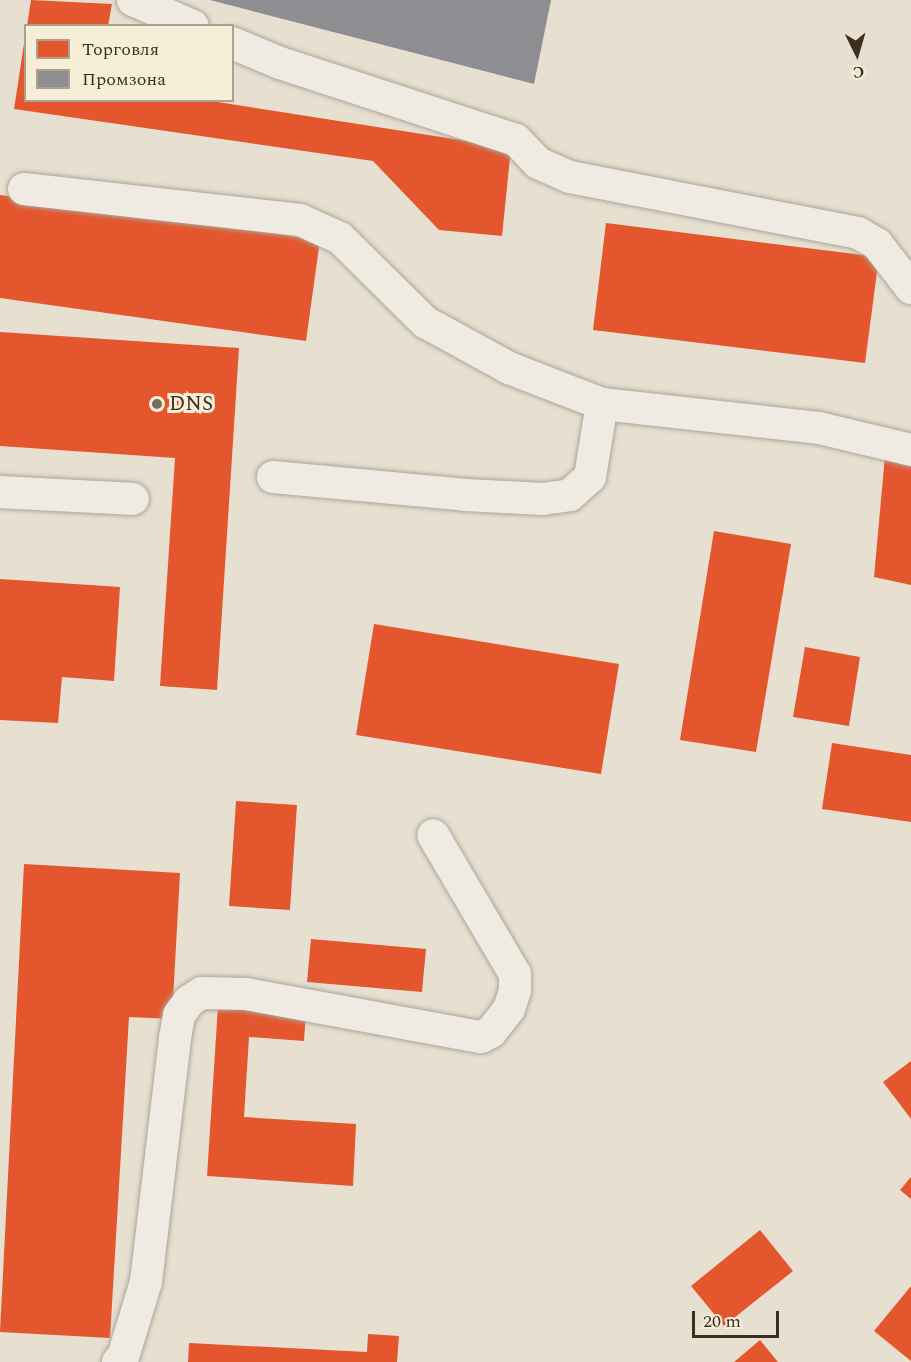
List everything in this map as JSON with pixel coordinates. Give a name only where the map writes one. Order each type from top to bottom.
[{"type":"lane","points":[[133,0],[188,24]]},
{"type":"lane","points":[[234,44],[280,63],[516,140],[538,164],[570,177],[858,233],[877,244],[911,288]]},
{"type":"lane","points":[[24,189],[300,220],[340,238],[425,322],[510,368],[602,404],[819,428],[911,450]]},
{"type":"lane","points":[[273,477],[466,495],[543,499],[570,495],[590,477],[602,404]]},
{"type":"lane","points":[[0,492],[133,500]]},
{"type":"lane","points":[[117,1362],[123,1357],[146,1282],[175,1038],[179,1015],[189,1000],[202,993],[246,994],[481,1037],[491,1032],[509,1009],[515,990],[514,974],[433,835]]},
{"type":"building: Торговля","points":[[31,0],[112,4],[108,24],[27,24]]},
{"type":"building: Торговля","points":[[24,44],[24,102],[218,102],[511,148],[502,236],[439,230],[373,161],[14,109]]},
{"type":"building: Торговля","points":[[0,195],[320,240],[306,341],[0,298]]},
{"type":"building: Торговля","points":[[606,223],[879,257],[865,363],[593,330]]},
{"type":"building: Торговля","points":[[0,332],[239,348],[217,690],[160,686],[175,458],[0,446]]},
{"type":"building: Торговля","points":[[885,456],[911,461],[911,585],[874,577]]},
{"type":"building: Торговля","points":[[714,531],[791,544],[756,752],[680,740]]},
{"type":"building: Торговля","points":[[0,579],[120,587],[114,681],[62,677],[58,723],[0,720]]},
{"type":"building: Торговля","points":[[374,624],[619,664],[601,774],[356,735]]},
{"type":"building: Торговля","points":[[805,647],[860,657],[849,726],[793,717]]},
{"type":"building: Торговля","points":[[832,743],[911,755],[911,822],[822,809]]},
{"type":"building: Торговля","points":[[236,801],[297,805],[290,910],[229,906]]},
{"type":"building: Торговля","points":[[24,864],[180,873],[172,1019],[129,1017],[110,1338],[0,1332]]},
{"type":"building: Торговля","points":[[311,939],[426,949],[422,992],[307,982]]},
{"type":"building: Торговля","points":[[218,1006],[306,1012],[304,1041],[249,1037],[244,1117],[356,1124],[353,1186],[207,1176]]},
{"type":"building: Торговля","points":[[911,1061],[911,1119],[883,1082]]},
{"type":"building: Торговля","points":[[911,1177],[911,1199],[900,1190]]},
{"type":"building: Торговля","points":[[760,1230],[793,1271],[724,1326],[691,1286]]},
{"type":"building: Торговля","points":[[911,1286],[911,1361],[874,1331]]},
{"type":"building: Торговля","points":[[368,1334],[399,1336],[397,1362],[188,1362],[189,1343],[367,1352]]},
{"type":"building: Торговля","points":[[760,1340],[778,1362],[734,1362]]},
{"type":"building: Промзона","points":[[210,0],[551,0],[534,84]]},
{"type":"place","name":"DNS","points":[[157,404]]}]
